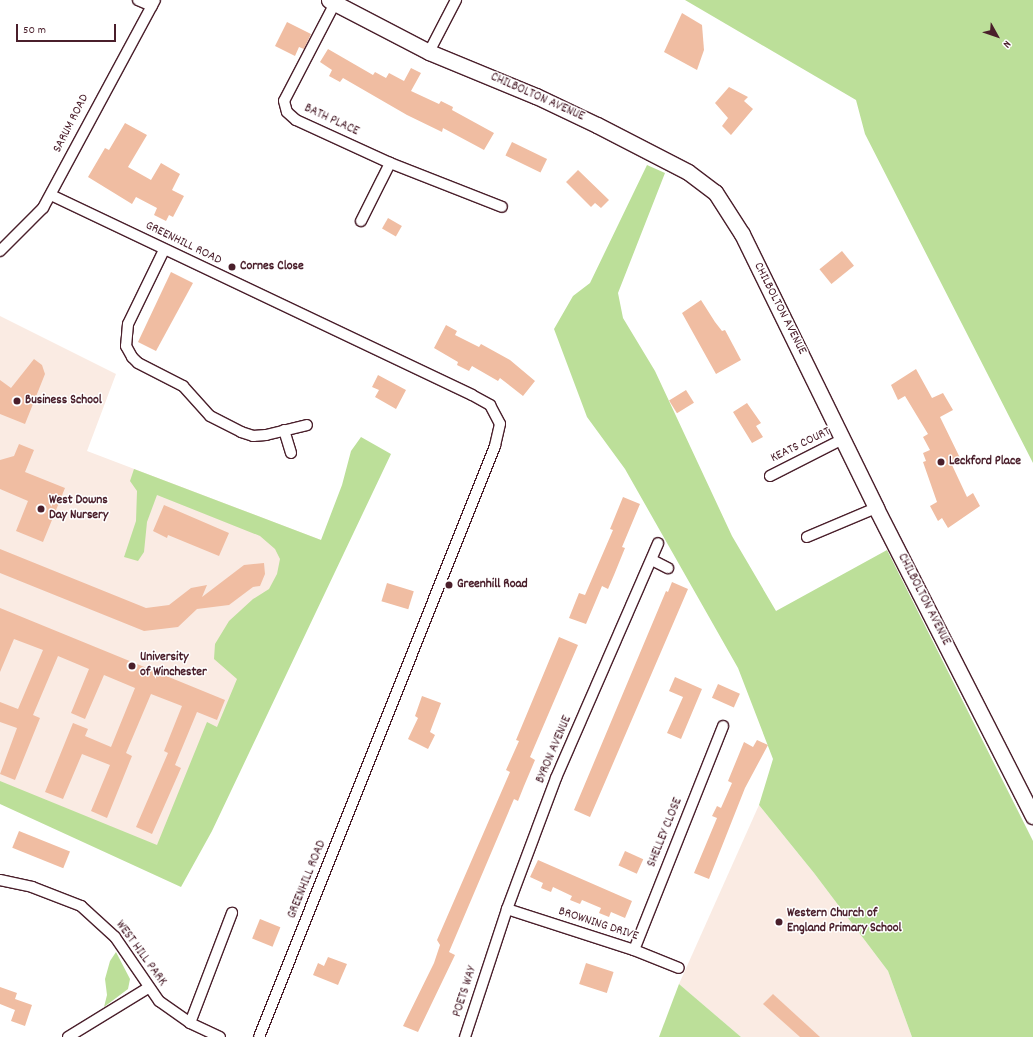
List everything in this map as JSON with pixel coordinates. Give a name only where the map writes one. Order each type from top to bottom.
[{"type":"main road","name":"CHILBOLTON AVENUE","points":[[332,1],[429,52],[536,96],[597,125],[688,172],[715,192],[742,234],[876,508],[1033,816]]},
{"type":"street","points":[[138,0],[154,3]]},
{"type":"street","points":[[429,52],[456,0]]},
{"type":"street","name":"BATH PLACE","points":[[332,1],[284,101],[287,112],[296,120],[390,163],[502,207]]},
{"type":"street","name":"SARUM ROAD","points":[[0,251],[39,214],[51,195],[110,80],[154,3]]},
{"type":"street","points":[[361,221],[390,163]]},
{"type":"street","name":"GREENHILL ROAD","points":[[51,195],[472,395],[490,405],[500,424],[496,446],[259,1037]]},
{"type":"street","points":[[164,250],[128,324],[126,346],[132,357],[138,363],[183,386],[210,416],[241,432],[253,436],[307,424]]},
{"type":"street","points":[[284,430],[290,453]]},
{"type":"street","name":"KEATS COURT","points":[[770,476],[843,439]]},
{"type":"street","points":[[807,537],[876,508]]},
{"type":"street","name":"BYRON AVENUE","points":[[492,954],[507,909],[556,778],[652,560],[658,543]]},
{"type":"street","points":[[652,560],[668,568]]},
{"type":"street","name":"SHELLEY CLOSE","points":[[634,950],[723,726]]},
{"type":"street","name":"WEST HILL PARK","points":[[0,880],[32,887],[81,906],[115,937],[148,988],[171,1011],[190,1023],[220,1037]]},
{"type":"street","name":"BROWNING DRIVE","points":[[507,909],[634,950],[679,968]]},
{"type":"street","points":[[190,1023],[232,913]]},
{"type":"street","name":"POETS WAY","points":[[467,1036],[492,954]]},
{"type":"street","points":[[68,1037],[148,988]]},
{"type":"shaded area","name":"University of Winchester","points":[[0,316],[116,374],[87,451],[321,540],[172,872],[0,791]]},
{"type":"shaded area","name":"Western Church of England Primary School","points":[[759,805],[814,873],[888,971],[912,1037],[741,1037],[679,984]]},
{"type":"green space","points":[[685,0],[1033,0],[1033,463],[865,134],[856,100]]},
{"type":"green space","points":[[647,165],[665,173],[618,293],[623,318],[655,371],[732,536],[776,611],[887,550],[1033,841],[1033,1037],[912,1037],[888,971],[814,873],[759,805],[773,759],[738,668],[625,469],[587,417],[554,329],[573,296],[590,283]]},
{"type":"green space","points":[[361,437],[391,454],[212,831],[181,887],[0,804],[0,781],[157,845],[207,722],[217,727],[237,679],[214,659],[215,644],[229,621],[253,599],[269,589],[277,574],[280,559],[275,549],[260,536],[157,495],[147,522],[144,552],[138,561],[124,557],[136,521],[137,491],[130,481],[134,469],[321,540],[342,485],[351,451]]},
{"type":"green space","points":[[116,952],[130,979],[128,989],[104,1007],[107,995],[105,979],[110,961]]},
{"type":"green space","points":[[679,984],[741,1037],[659,1037]]},
{"type":"building","points":[[682,13],[702,25],[704,50],[697,70],[664,52]]},
{"type":"building","points":[[287,22],[311,34],[304,49],[299,47],[295,56],[275,46]]},
{"type":"building","points":[[328,49],[373,75],[375,72],[386,78],[389,73],[404,81],[411,68],[421,73],[411,91],[439,104],[441,101],[453,107],[452,110],[494,133],[484,150],[443,128],[442,132],[407,115],[343,78],[340,82],[329,76],[332,70],[320,62]]},
{"type":"building","points":[[729,87],[748,97],[744,101],[753,109],[731,135],[722,126],[728,118],[715,103]]},
{"type":"building","points":[[125,123],[147,135],[128,167],[151,180],[161,163],[180,174],[172,190],[184,196],[173,217],[169,215],[166,221],[154,215],[157,208],[136,197],[132,204],[88,177],[105,148],[109,150]]},
{"type":"building","points":[[512,142],[547,159],[540,173],[505,155]]},
{"type":"building","points":[[578,170],[609,200],[601,208],[595,203],[591,207],[566,182]]},
{"type":"building","points":[[388,218],[402,226],[396,236],[382,228]]},
{"type":"building","points":[[842,251],[854,266],[831,284],[819,269]]},
{"type":"building","points":[[171,272],[193,283],[156,351],[138,342]]},
{"type":"building","points":[[701,300],[722,331],[725,330],[741,360],[716,374],[682,313]]},
{"type":"building","points":[[446,325],[457,331],[455,335],[479,347],[481,344],[510,360],[535,381],[523,396],[500,378],[498,381],[472,366],[469,371],[457,365],[458,362],[434,348]]},
{"type":"building","name":"Business School","points":[[34,359],[42,365],[45,374],[25,424],[0,414],[0,380],[11,388]]},
{"type":"building","points":[[916,369],[932,398],[943,393],[953,410],[940,417],[961,460],[952,465],[967,497],[973,493],[980,506],[948,528],[942,518],[938,521],[930,506],[937,502],[923,462],[926,461],[923,453],[930,450],[923,437],[928,434],[905,396],[898,400],[891,385]]},
{"type":"building","points":[[378,375],[406,390],[396,409],[375,397],[379,390],[372,387]]},
{"type":"building","points":[[686,390],[694,403],[677,413],[669,401]]},
{"type":"building","points":[[747,403],[761,423],[756,426],[763,437],[752,443],[733,412]]},
{"type":"building","points":[[19,444],[34,450],[25,472],[65,488],[43,542],[16,531],[28,501],[0,489],[0,460],[14,456]]},
{"type":"building","points":[[623,497],[640,504],[622,547],[625,548],[608,589],[602,586],[586,624],[569,618],[579,593],[585,595],[613,530],[610,529]]},
{"type":"building","points":[[164,505],[229,533],[219,556],[168,535],[167,538],[153,531]]},
{"type":"building","points":[[0,549],[146,608],[169,605],[191,588],[207,585],[202,597],[244,565],[264,563],[265,574],[260,586],[253,587],[229,605],[197,609],[178,627],[144,631],[0,573]]},
{"type":"building","points":[[672,582],[688,589],[590,817],[574,810],[666,591],[668,592]]},
{"type":"building","points":[[387,583],[414,591],[408,609],[381,601]]},
{"type":"building","points":[[0,608],[225,700],[217,720],[197,712],[175,765],[181,768],[152,834],[136,827],[168,753],[164,751],[182,706],[151,694],[126,753],[132,756],[107,818],[91,811],[110,765],[82,754],[63,799],[45,792],[73,723],[88,729],[85,736],[111,747],[135,688],[104,675],[85,719],[71,713],[89,669],[58,656],[33,715],[40,718],[15,780],[0,774],[17,728],[0,722],[0,702],[18,709],[43,650],[14,639],[0,672]]},
{"type":"building","points":[[559,637],[578,645],[530,757],[535,760],[518,801],[514,799],[449,952],[455,955],[418,1032],[403,1026],[434,963],[440,945],[437,940],[510,772],[506,770],[519,741],[516,740]]},
{"type":"building","points":[[675,677],[702,689],[681,739],[667,733],[683,697],[669,691]]},
{"type":"building","points":[[718,684],[740,694],[734,707],[712,698]]},
{"type":"building","points":[[422,696],[441,703],[430,732],[435,735],[428,749],[408,739],[418,718],[415,716]]},
{"type":"building","points":[[757,740],[768,745],[745,788],[709,879],[694,873],[717,818],[712,816],[717,806],[721,808],[732,783],[728,781],[744,742],[753,747]]},
{"type":"building","points":[[19,831],[70,852],[63,868],[12,848]]},
{"type":"building","points":[[625,851],[643,859],[637,874],[618,866]]},
{"type":"building","points":[[538,860],[632,901],[625,918],[611,912],[609,917],[599,913],[601,908],[582,900],[580,904],[570,900],[572,896],[553,887],[551,892],[541,888],[543,883],[530,877]]},
{"type":"building","points":[[260,919],[280,927],[273,947],[252,938]]},
{"type":"building","points":[[328,957],[347,964],[338,985],[313,975],[318,963],[324,966]]},
{"type":"building","points":[[586,963],[614,972],[607,993],[579,984]]},
{"type":"building","points":[[0,987],[17,993],[15,999],[32,1005],[25,1026],[11,1021],[15,1010],[0,1004]]},
{"type":"building","points":[[773,994],[820,1037],[800,1037],[763,1004]]},
{"type":"place","name":"Cornes Close","points":[[232,267]]},
{"type":"place","name":"Business School","points":[[17,401]]},
{"type":"place","name":"Leckford Place","points":[[941,462]]},
{"type":"place","name":"West Downs Day Nursery","points":[[41,509]]},
{"type":"place","name":"Greenhill Road","points":[[449,585]]},
{"type":"place","name":"University of Winchester","points":[[132,666]]},
{"type":"place","name":"Western Church of England Primary School","points":[[779,922]]}]
